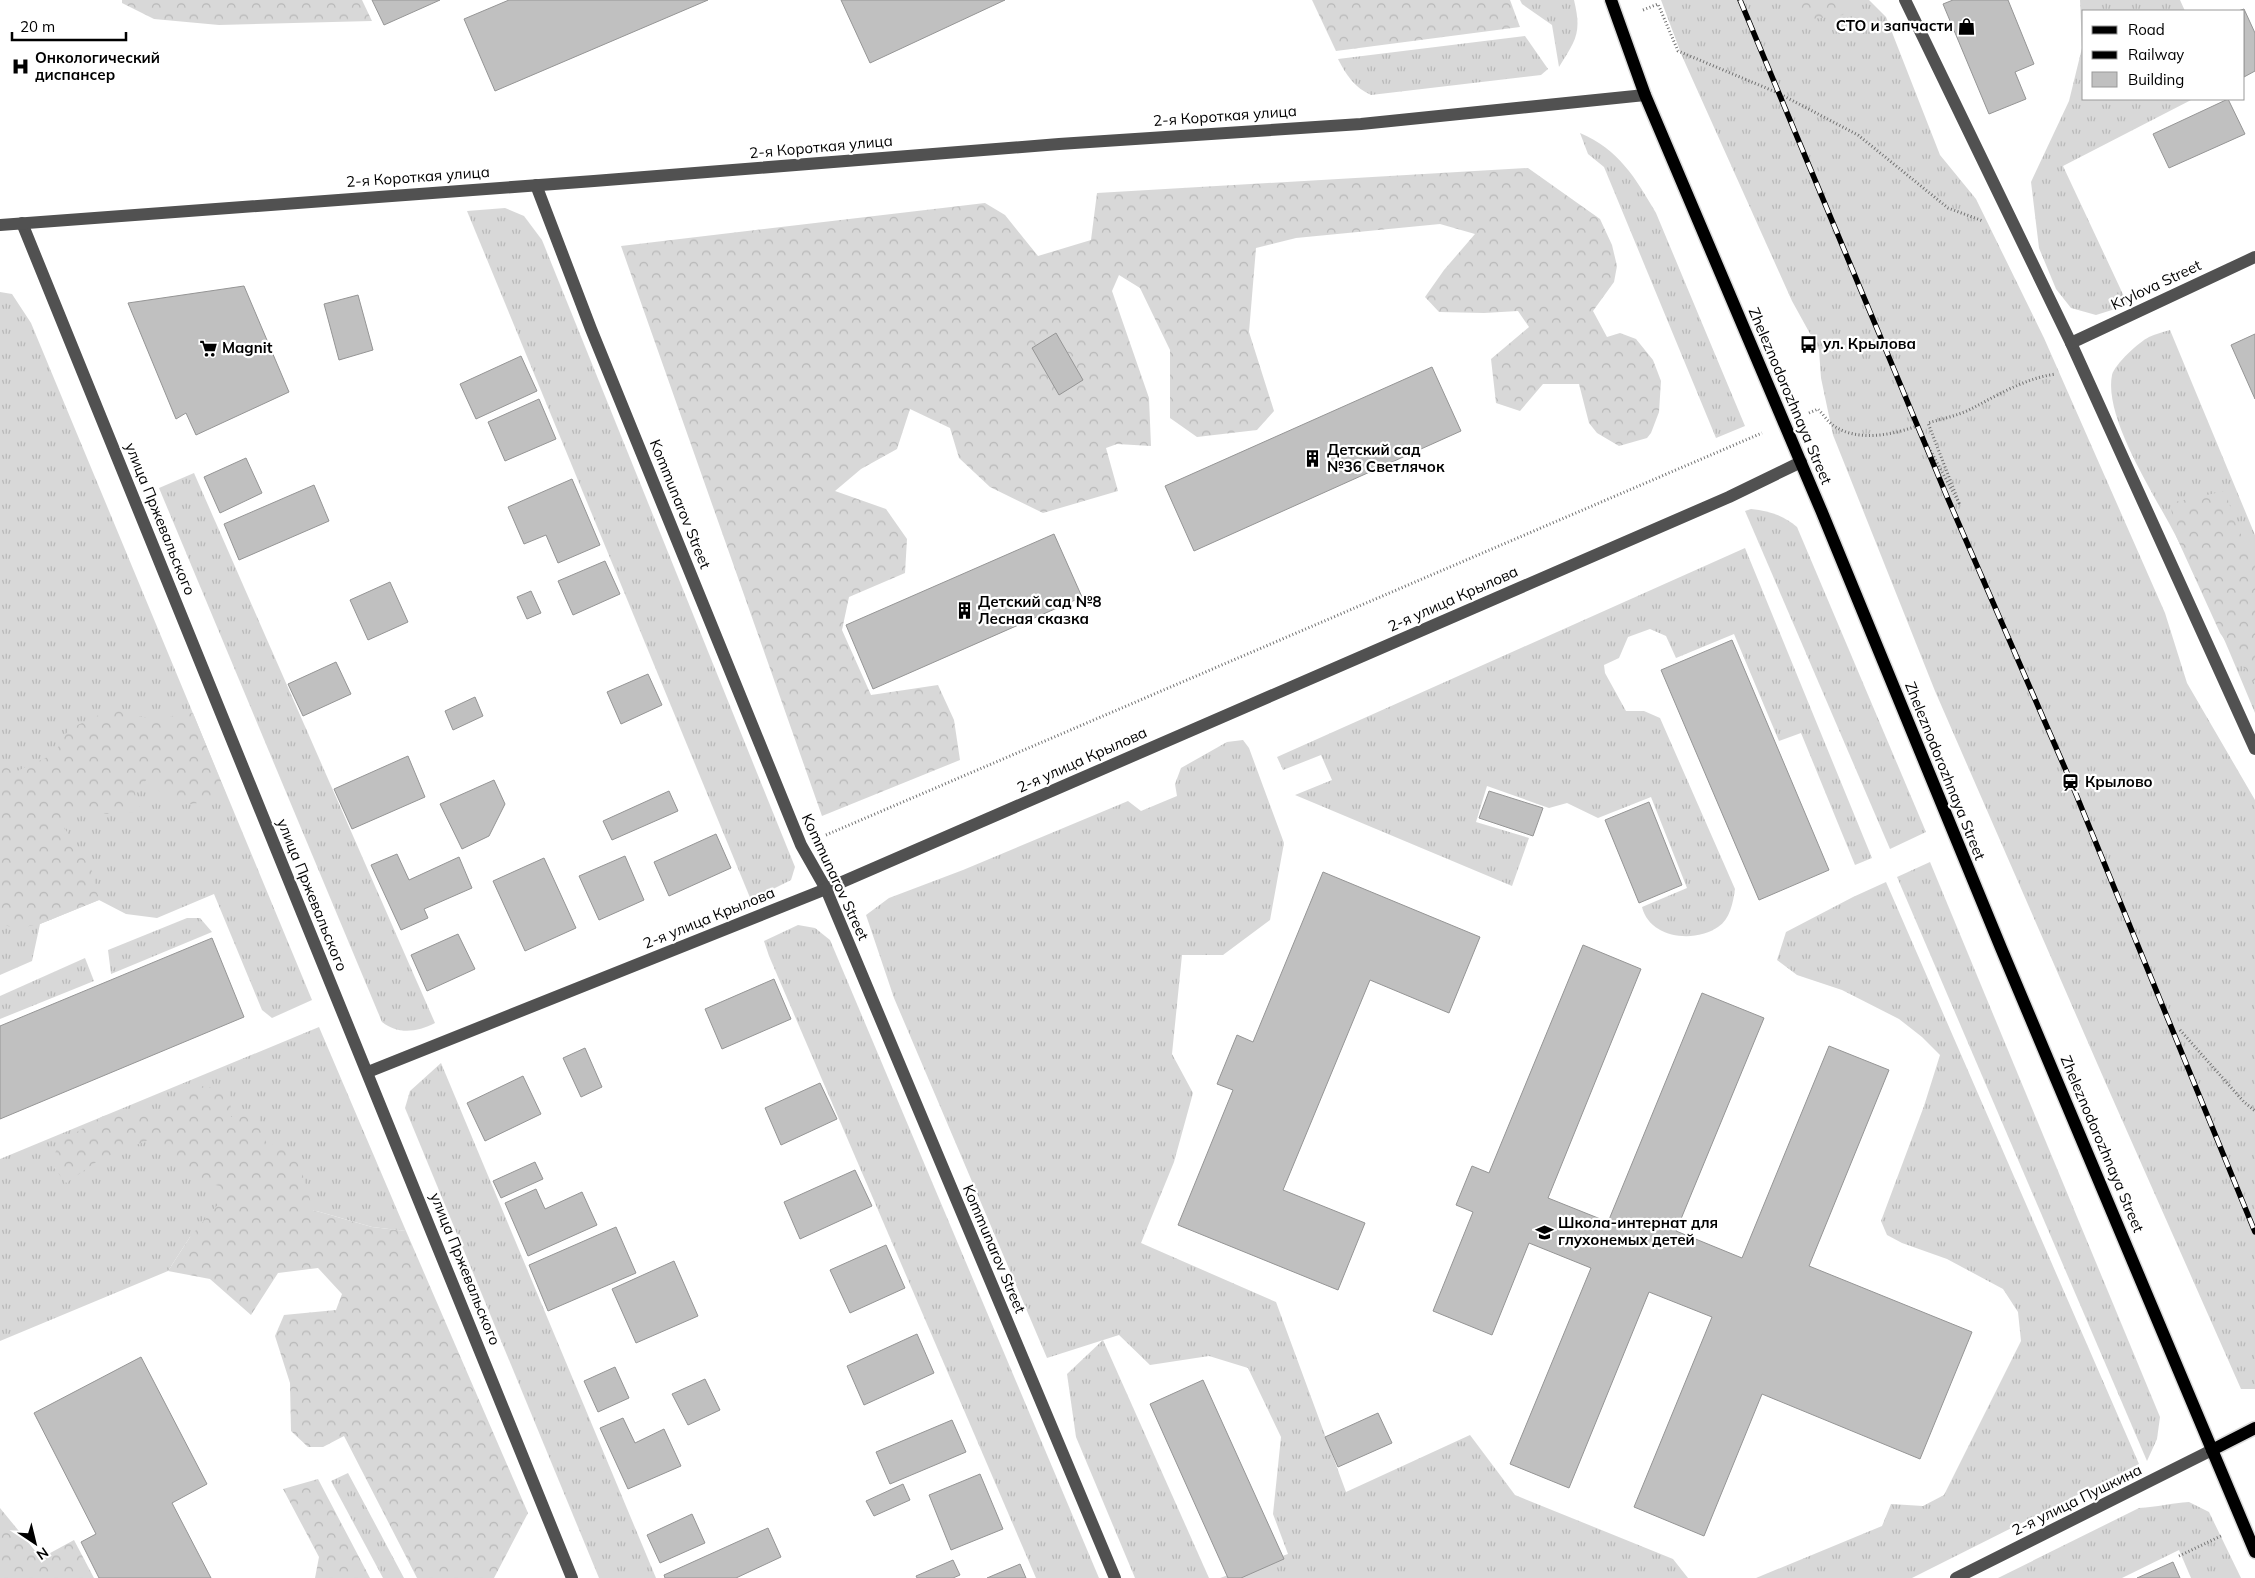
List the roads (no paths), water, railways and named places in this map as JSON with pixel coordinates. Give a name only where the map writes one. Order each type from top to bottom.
[{"type":"main road","name":"Zheleznodorozhnaya Street","points":[[1611,0],[1645,94],[1801,462],[2001,948],[2255,1552]]},
{"type":"main road","points":[[2212,1450],[2255,1428]]},
{"type":"street","points":[[1906,0],[2071,343],[2255,749]]},
{"type":"street","name":"2-я Короткая улица","points":[[0,225],[1069,143],[1361,124],[1645,94]]},
{"type":"street","name":"Kommunarov Street","points":[[536,185],[591,330],[801,845],[826,889],[1115,1578]]},
{"type":"street","name":"улица Пржевальского","points":[[22,223],[572,1578]]},
{"type":"street","name":"Krylova Street","points":[[2071,343],[2255,257]]},
{"type":"street","name":"2-я улица Крылова","points":[[368,1072],[826,889],[1701,509],[1801,462]]},
{"type":"street","name":"2-я улица Пушкина","points":[[1956,1578],[2212,1450]]},
{"type":"railway","points":[[1740,0],[1948,499],[2071,782],[2255,1232]]},
{"type":"place","name":"СТО и запчасти","points":[[1967,26]]},
{"type":"place","name":"Онкологический диспансер","points":[[21,67]]},
{"type":"place","name":"ул. Крылова","points":[[1809,344]]},
{"type":"place","name":"Magnit","points":[[208,348]]},
{"type":"place","name":"Детский сад №36 Светлячок","points":[[1313,459]]},
{"type":"place","name":"Детский сад №8 Лесная сказка","points":[[964,611]]},
{"type":"place","name":"Крылово","points":[[2071,782]]},
{"type":"place","name":"Школа-интернат для глухонемых детей","points":[[1544,1232]]}]
